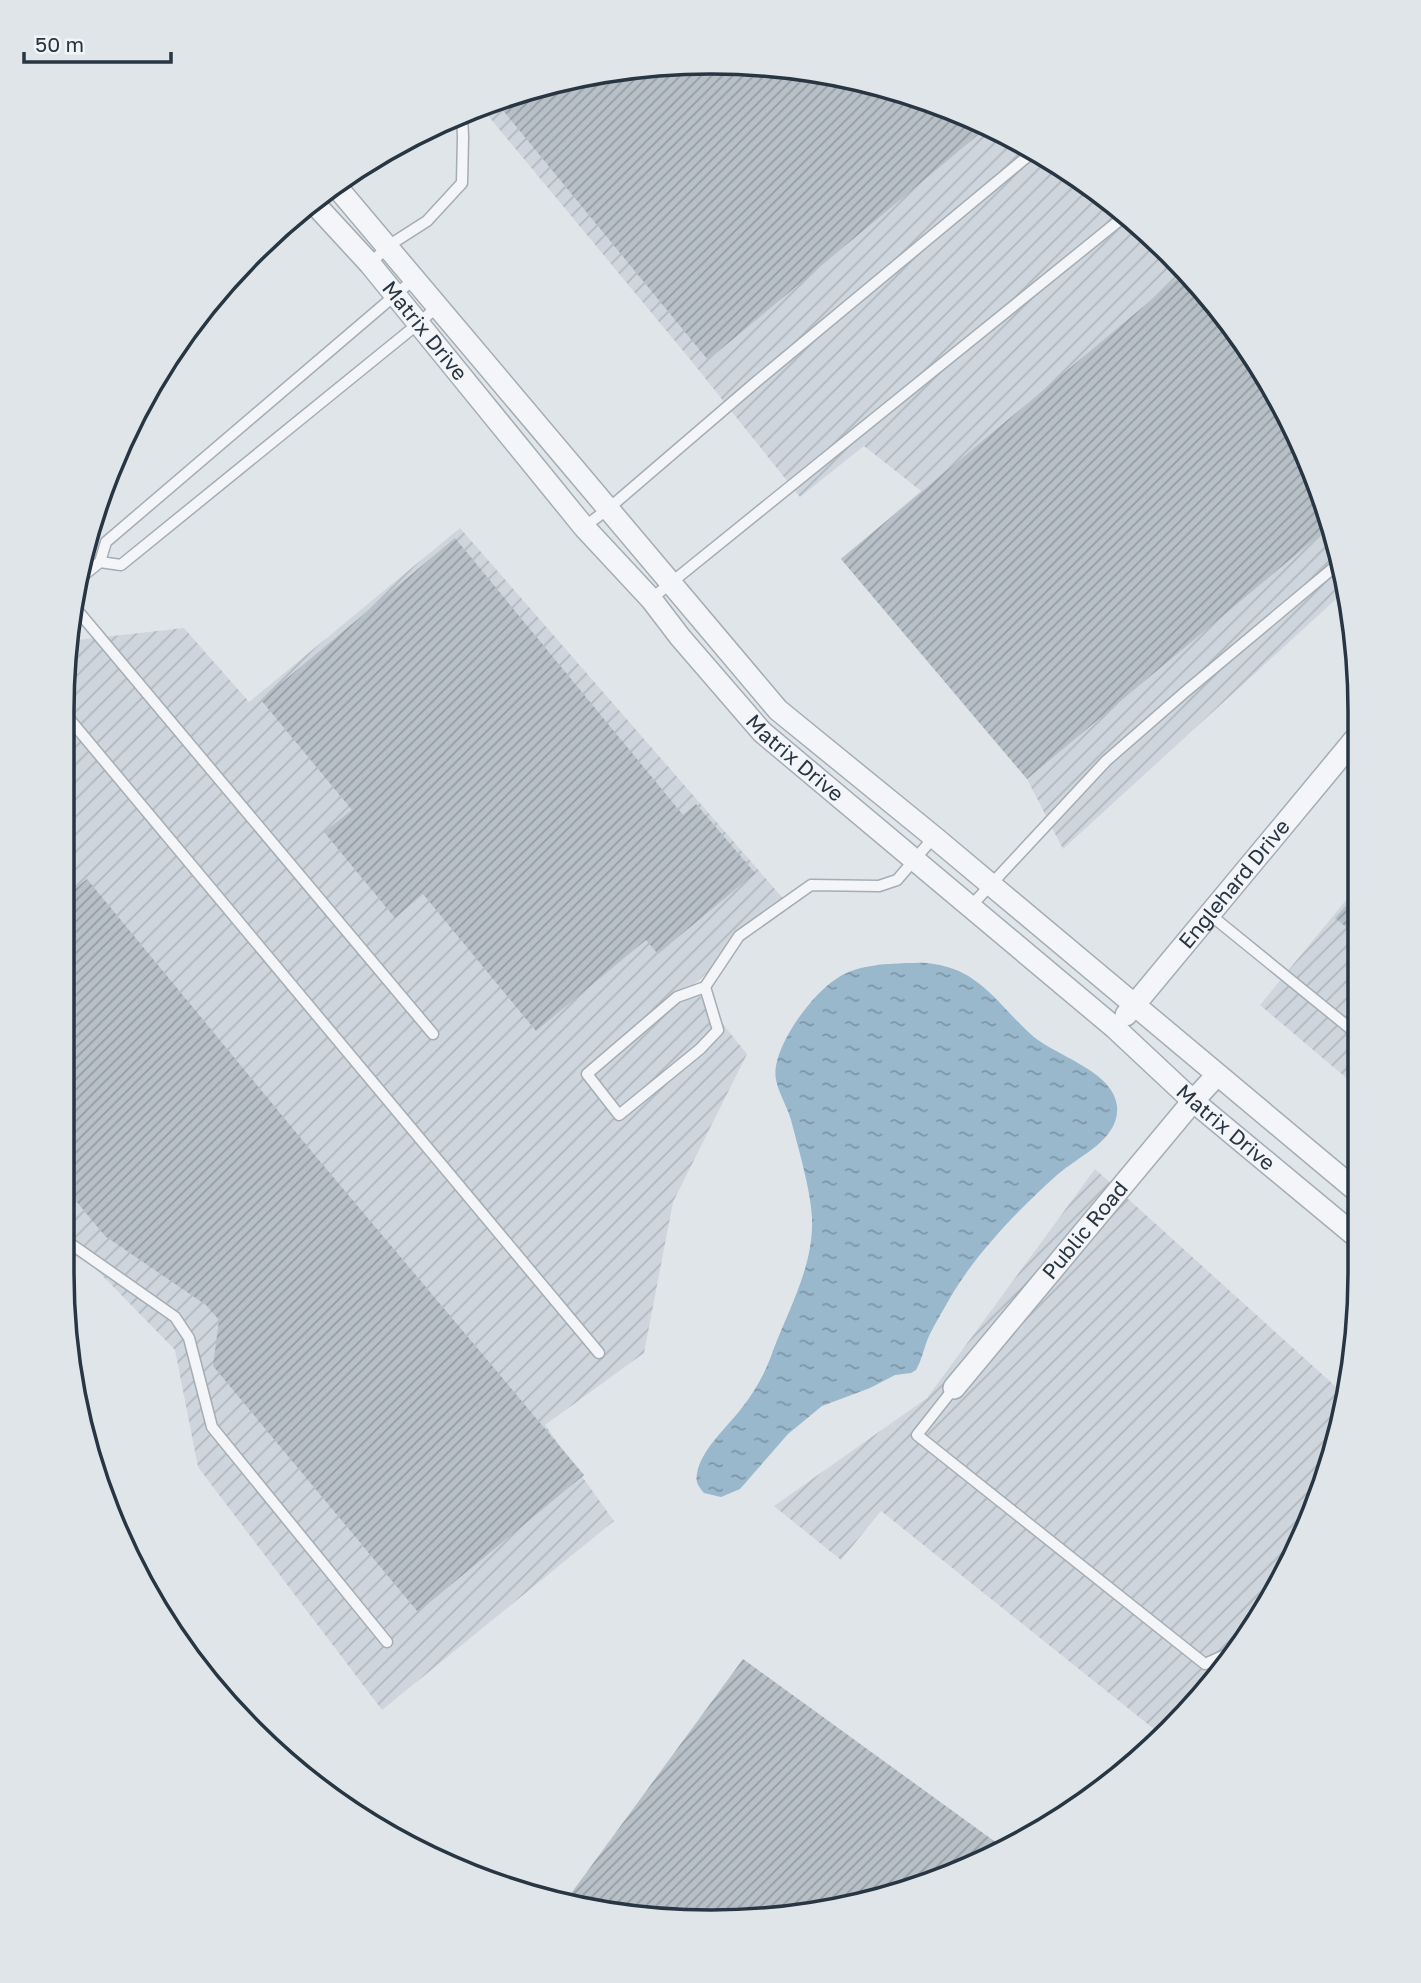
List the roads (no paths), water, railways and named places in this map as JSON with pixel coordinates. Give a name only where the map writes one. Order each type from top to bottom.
[{"type":"street","name":"Matrix Drive","points":[[341,192],[778,710],[1348,1184]]},
{"type":"street","name":"Matrix Drive","points":[[319,208],[370,264],[584,527],[651,599],[762,732],[1115,1028],[1194,1101],[1348,1230]]},
{"type":"street","name":"Englehard Drive","points":[[1115,1028],[1348,747]]},
{"type":"street","name":"Public Road","points":[[954,1388],[1217,1075]]},
{"type":"lane","points":[[370,264],[388,246],[427,221],[462,183],[462,124]]},
{"type":"lane","points":[[584,527],[1026,157]]},
{"type":"lane","points":[[651,599],[1118,221]]},
{"type":"lane","points":[[89,570],[100,562],[106,542],[414,279]]},
{"type":"lane","points":[[100,562],[121,565],[438,306]]},
{"type":"lane","points":[[970,906],[1106,761],[1331,570]]},
{"type":"lane","points":[[81,615],[433,1034]]},
{"type":"lane","points":[[74,725],[599,1353]]},
{"type":"lane","points":[[705,988],[718,1030],[619,1115],[587,1074],[677,997],[705,988],[739,936],[811,885],[879,886],[897,880],[934,837]]},
{"type":"lane","points":[[1209,914],[1348,1027]]},
{"type":"lane","points":[[74,1246],[174,1317],[189,1338],[212,1427],[387,1642]]},
{"type":"lane","points":[[954,1388],[917,1435],[1205,1664],[1217,1659]]},
{"type":"water","points":[[931,963],[951,968],[978,983],[1034,1037],[1083,1066],[1106,1084],[1114,1094],[1116,1118],[1105,1138],[1042,1188],[985,1249],[960,1281],[936,1322],[916,1370],[895,1375],[870,1388],[822,1406],[788,1434],[740,1489],[721,1497],[704,1493],[697,1480],[699,1465],[761,1379],[798,1290],[809,1255],[811,1207],[791,1120],[776,1080],[779,1054],[804,1010],[836,979],[861,968]]}]
